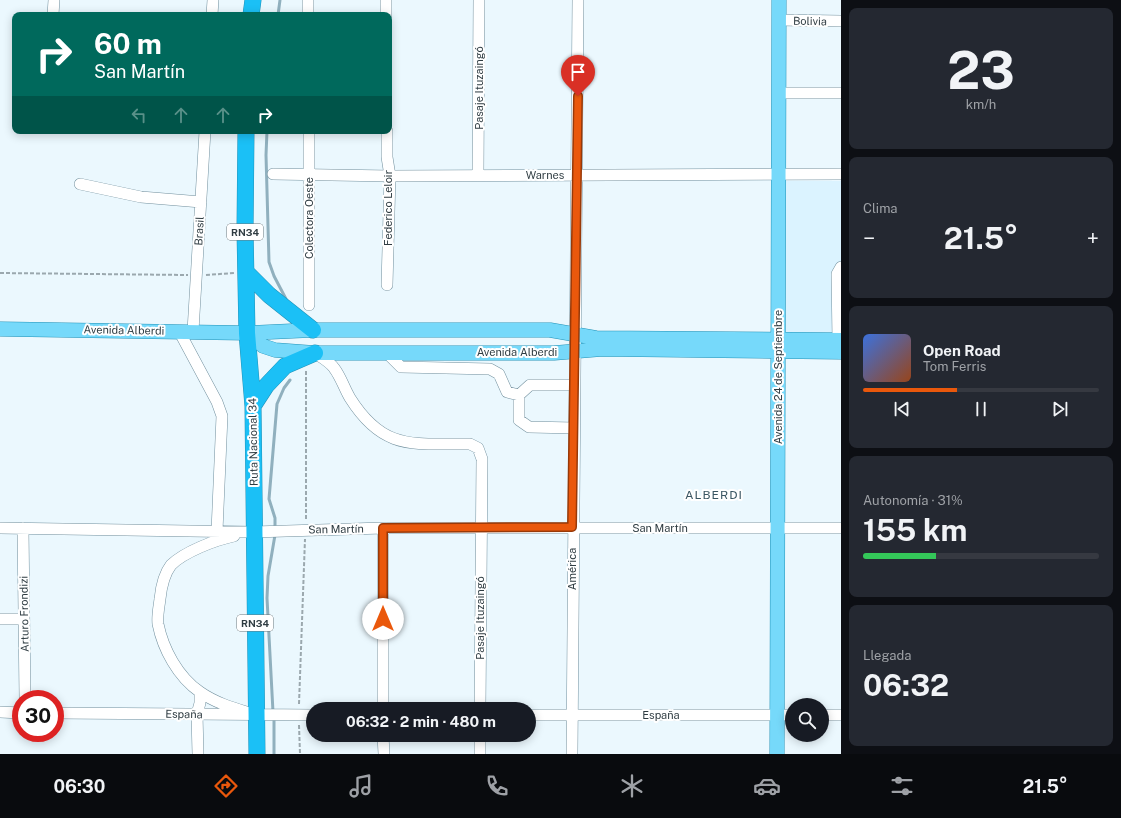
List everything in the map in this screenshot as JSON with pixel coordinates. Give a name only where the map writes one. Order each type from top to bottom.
[{"type":"highway","points":[[251,12],[253,0]]},
{"type":"highway","name":"Ruta Nacional 34","points":[[246,134],[245,230],[247,333],[253,406],[254,532],[268,715],[257,754]]},
{"type":"highway","points":[[247,273],[269,295],[313,330]]},
{"type":"highway","points":[[253,406],[266,386],[285,366],[315,353]]},
{"type":"main road","name":"Avenida 24 de Septiembre","points":[[777,754],[779,0]]},
{"type":"main road","name":"Avenida Alberdi","points":[[0,329],[247,333],[313,330],[550,330],[596,338],[778,345]]},
{"type":"main road","points":[[386,353],[380,344],[379,338],[387,330]]},
{"type":"main road","name":"Avenida Alberdi","points":[[247,333],[264,346],[275,350],[315,353],[575,351],[602,349],[840,344]]},
{"type":"street","points":[[54,0],[54,12]]},
{"type":"street","points":[[212,12],[213,0]]},
{"type":"street","points":[[308,0],[308,12]]},
{"type":"street","points":[[386,0],[386,12]]},
{"type":"street","name":"Pasaje Ituzaingó","points":[[478,175],[479,0]]},
{"type":"street","name":"América","points":[[572,754],[572,527],[578,176],[578,0]]},
{"type":"street","name":"Bolivia","points":[[779,20],[841,21]]},
{"type":"street","points":[[779,93],[841,93]]},
{"type":"street","name":"Brasil","points":[[186,331],[196,276],[205,134]]},
{"type":"street","name":"Colectora Oeste","points":[[309,134],[309,305]]},
{"type":"street","name":"Federico Leloir","points":[[386,134],[387,157],[390,176],[387,284]]},
{"type":"street","name":"Warnes","points":[[273,174],[390,176],[578,176],[841,174]]},
{"type":"street","points":[[80,184],[141,197],[200,202]]},
{"type":"street","points":[[840,344],[837,274],[841,267]]},
{"type":"street","points":[[186,331],[218,402],[222,416],[217,531]]},
{"type":"street","name":"Pasaje Ituzaingó","points":[[315,353],[334,367],[364,418],[381,434],[402,442],[470,444],[478,448],[482,459],[480,702]]},
{"type":"street","points":[[386,353],[401,368],[490,368],[499,374],[507,392],[519,395]]},
{"type":"street","points":[[574,385],[530,385],[519,395],[519,420],[529,427],[574,428]]},
{"type":"street","name":"San Martín","points":[[0,528],[254,532],[306,529],[383,528],[841,528]]},
{"type":"street","name":"Arturo Frondizi","points":[[23,528],[25,690]]},
{"type":"street","points":[[383,528],[383,702]]},
{"type":"street","points":[[254,532],[219,539],[178,559],[170,567],[161,587],[158,623],[167,652],[184,678],[200,692],[220,703],[268,715]]},
{"type":"street","points":[[0,619],[24,619]]},
{"type":"street","points":[[198,754],[197,714],[200,703],[200,692]]},
{"type":"street","points":[[0,712],[12,713]]},
{"type":"street","name":"España","points":[[64,713],[306,715]]},
{"type":"street","name":"España","points":[[536,715],[785,715]]},
{"type":"street","points":[[829,715],[841,715]]},
{"type":"street","points":[[383,742],[384,754]]},
{"type":"street","points":[[480,742],[480,754]]},
{"type":"path","points":[[0,273],[196,276],[247,273]]},
{"type":"path","points":[[300,754],[299,715],[306,529],[306,369]]},
{"type":"shaded area","points":[[782,181],[841,181],[841,332],[783,332]]},
{"type":"waterway","points":[[278,12],[280,0]]},
{"type":"waterway","points":[[267,134],[266,155],[269,262],[274,276],[286,299]]},
{"type":"waterway","points":[[275,529],[275,518],[269,499],[277,404],[284,388],[290,380]]},
{"type":"waterway","points":[[273,712],[267,598],[268,576],[275,535]]},
{"type":"waterway","points":[[274,718],[274,754]]},
{"type":"district","name":"ALBERDI","points":[[714,495]]},
{"type":"route","points":[[383,619],[383,528],[572,527],[578,192],[578,96]]}]
